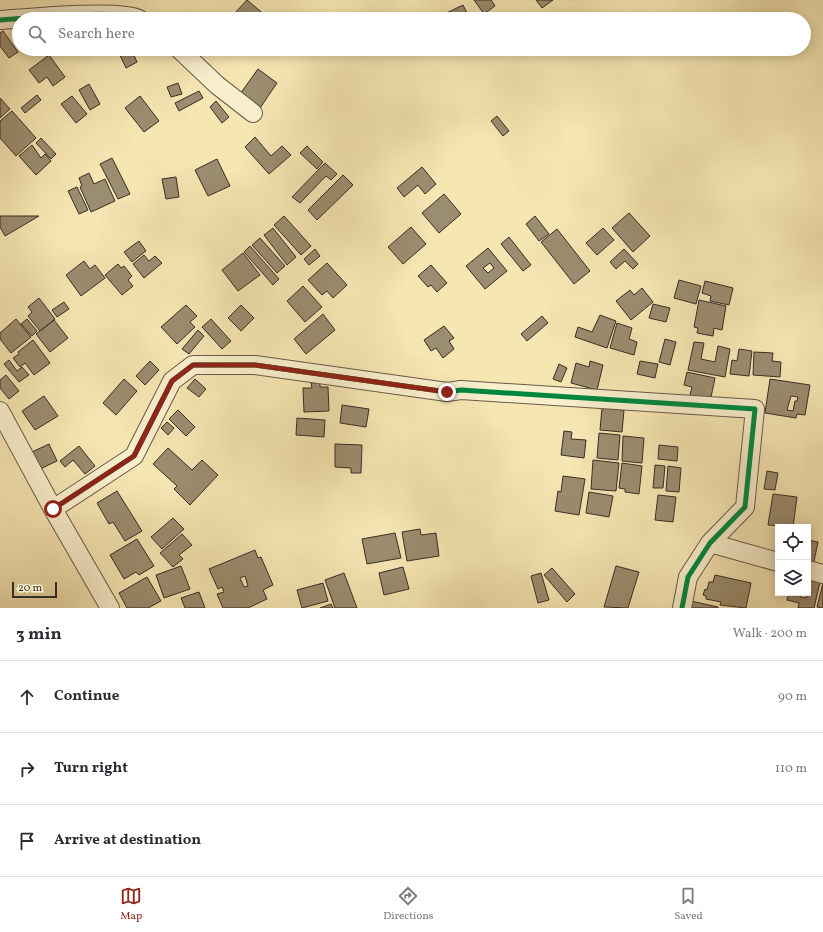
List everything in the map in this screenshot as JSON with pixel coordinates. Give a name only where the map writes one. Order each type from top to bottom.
[{"type":"street","points":[[0,20],[12,19]]},
{"type":"street","points":[[186,56],[217,85],[253,113]]},
{"type":"street","points":[[53,509],[134,456],[172,381],[193,365],[255,365],[447,392],[462,390],[755,409],[745,507],[710,543],[688,577],[682,608]]},
{"type":"street","points":[[0,411],[53,509],[110,608]]},
{"type":"street","points":[[710,543],[775,561]]},
{"type":"street","points":[[811,571],[823,574]]},
{"type":"building","points":[[247,0],[261,12],[236,12]]},
{"type":"building","points":[[474,0],[491,0],[495,6],[487,12],[483,12]]},
{"type":"building","points":[[536,0],[553,0],[542,8]]},
{"type":"building","points":[[463,5],[466,12],[448,12]]},
{"type":"building","points":[[3,31],[12,44],[12,56],[9,58],[0,46],[0,33]]},
{"type":"building","points":[[50,56],[65,77],[53,86],[47,77],[39,83],[29,70]]},
{"type":"building","points":[[120,56],[134,56],[137,62],[126,68]]},
{"type":"building","points":[[258,69],[277,83],[260,108],[240,94]]},
{"type":"building","points":[[178,83],[182,94],[171,97],[167,87]]},
{"type":"building","points":[[89,84],[100,104],[90,110],[79,90]]},
{"type":"building","points":[[199,91],[203,98],[179,111],[175,103]]},
{"type":"building","points":[[37,95],[41,100],[25,113],[21,108]]},
{"type":"building","points":[[72,96],[87,114],[76,123],[61,104]]},
{"type":"building","points":[[140,96],[159,121],[144,132],[125,108]]},
{"type":"building","points":[[0,98],[10,109],[0,118]]},
{"type":"building","points":[[216,101],[229,117],[222,123],[210,107]]},
{"type":"building","points":[[12,111],[36,138],[16,156],[0,138],[0,121]]},
{"type":"building","points":[[497,116],[509,131],[503,136],[491,121]]},
{"type":"building","points":[[255,137],[271,156],[282,146],[291,155],[269,174],[245,147]]},
{"type":"building","points":[[41,138],[56,154],[51,159],[36,143]]},
{"type":"building","points":[[32,145],[41,158],[45,154],[51,161],[36,175],[19,156]]},
{"type":"building","points":[[307,146],[323,162],[317,169],[300,153]]},
{"type":"building","points":[[112,158],[130,194],[118,199],[100,164]]},
{"type":"building","points":[[217,159],[230,186],[208,196],[195,170]]},
{"type":"building","points":[[325,163],[337,174],[331,180],[326,176],[300,203],[292,197]]},
{"type":"building","points":[[422,167],[436,184],[425,194],[418,185],[404,197],[397,188]]},
{"type":"building","points":[[89,173],[94,184],[105,179],[115,201],[91,212],[80,187],[82,186],[79,178]]},
{"type":"building","points":[[343,175],[353,185],[317,220],[308,210]]},
{"type":"building","points":[[176,177],[179,197],[166,199],[162,179]]},
{"type":"building","points":[[77,187],[88,210],[79,214],[68,191]]},
{"type":"building","points":[[444,194],[461,214],[439,233],[422,213]]},
{"type":"building","points":[[629,213],[650,236],[633,252],[612,228]]},
{"type":"building","points":[[0,216],[39,216],[5,236],[0,227]]},
{"type":"building","points":[[284,216],[311,246],[301,255],[274,225]]},
{"type":"building","points":[[535,216],[549,234],[539,241],[526,224]]},
{"type":"building","points":[[411,227],[426,244],[403,264],[388,247]]},
{"type":"building","points":[[273,228],[296,257],[287,265],[264,235]]},
{"type":"building","points":[[603,228],[614,240],[597,255],[586,243]]},
{"type":"building","points":[[557,229],[590,271],[574,284],[541,242]]},
{"type":"building","points":[[509,237],[531,265],[523,271],[501,244]]},
{"type":"building","points":[[260,238],[285,266],[277,273],[252,245]]},
{"type":"building","points":[[139,241],[146,251],[132,262],[124,252]]},
{"type":"building","points":[[250,246],[279,279],[273,285],[244,252]]},
{"type":"building","points":[[488,248],[507,271],[485,289],[466,266]],"holes":[[[490,263],[494,268],[488,273],[483,268]]]},
{"type":"building","points":[[315,249],[320,256],[309,265],[304,259]]},
{"type":"building","points":[[624,249],[638,264],[633,269],[625,261],[616,269],[610,262]]},
{"type":"building","points":[[243,253],[260,275],[238,291],[222,270]]},
{"type":"building","points":[[144,255],[149,261],[155,256],[162,263],[144,278],[133,264]]},
{"type":"building","points":[[84,261],[90,269],[95,265],[105,278],[81,296],[66,275]]},
{"type":"building","points":[[327,263],[347,285],[333,298],[327,291],[322,295],[308,280]]},
{"type":"building","points":[[118,264],[121,268],[124,266],[132,276],[128,280],[133,286],[122,295],[105,275]]},
{"type":"building","points":[[431,265],[447,283],[437,292],[431,285],[428,287],[418,276]]},
{"type":"building","points":[[679,280],[701,286],[696,304],[674,298]]},
{"type":"building","points":[[705,281],[733,288],[729,305],[710,301],[711,296],[702,293]]},
{"type":"building","points":[[303,286],[322,307],[305,322],[287,301]]},
{"type":"building","points":[[642,288],[653,302],[631,320],[616,301],[630,290],[634,295]]},
{"type":"building","points":[[39,298],[55,319],[40,331],[28,316],[32,312],[28,307]]},
{"type":"building","points":[[699,300],[726,306],[722,330],[714,328],[713,336],[697,333],[698,328],[694,327]]},
{"type":"building","points":[[64,302],[69,309],[57,317],[52,310]]},
{"type":"building","points":[[653,304],[670,308],[666,322],[649,318]]},
{"type":"building","points":[[186,305],[197,316],[190,322],[195,327],[177,344],[161,327]]},
{"type":"building","points":[[241,305],[254,318],[241,331],[228,318]]},
{"type":"building","points":[[323,314],[335,330],[306,354],[294,339]]},
{"type":"building","points":[[600,315],[616,321],[607,348],[575,337],[578,327],[592,332]]},
{"type":"building","points":[[542,316],[548,323],[527,341],[521,334]]},
{"type":"building","points":[[16,319],[31,337],[11,353],[0,339],[0,333]]},
{"type":"building","points":[[27,319],[37,331],[32,336],[21,324]]},
{"type":"building","points":[[211,319],[231,341],[222,349],[202,327]]},
{"type":"building","points":[[54,320],[68,338],[50,352],[36,334]]},
{"type":"building","points":[[617,323],[632,328],[629,339],[637,342],[634,355],[610,348]]},
{"type":"building","points":[[444,326],[454,338],[449,341],[454,349],[443,358],[436,348],[431,351],[424,340]]},
{"type":"building","points":[[198,330],[204,336],[189,354],[182,349]]},
{"type":"building","points":[[665,339],[676,342],[670,365],[659,362]]},
{"type":"building","points":[[33,340],[50,363],[34,375],[25,363],[20,367],[13,358]]},
{"type":"building","points":[[694,342],[704,343],[701,359],[715,362],[718,346],[730,349],[725,377],[688,370]]},
{"type":"building","points":[[739,349],[752,351],[749,376],[730,374],[732,360],[737,361]]},
{"type":"building","points":[[754,352],[773,353],[772,361],[781,362],[780,377],[753,375]]},
{"type":"building","points":[[9,360],[17,371],[22,367],[29,375],[19,382],[4,364]]},
{"type":"building","points":[[150,361],[159,370],[145,385],[136,376]]},
{"type":"building","points":[[590,361],[603,365],[597,390],[571,383],[576,363],[589,367]]},
{"type":"building","points":[[640,361],[658,364],[655,378],[637,374]]},
{"type":"building","points":[[559,364],[567,368],[561,382],[553,379]]},
{"type":"building","points":[[687,372],[715,378],[710,402],[689,398],[692,387],[684,385]]},
{"type":"building","points":[[6,375],[19,391],[9,399],[0,388],[0,380]]},
{"type":"building","points":[[124,379],[137,391],[116,415],[103,403]]},
{"type":"building","points":[[195,379],[206,389],[199,397],[187,388]]},
{"type":"building","points":[[770,379],[810,385],[805,415],[797,414],[796,418],[765,413]],"holes":[[[791,396],[798,397],[797,401],[795,401],[793,411],[787,410]]]},
{"type":"building","points":[[320,382],[320,387],[328,387],[329,411],[304,412],[303,388],[312,388],[311,383]]},
{"type":"building","points":[[44,396],[58,416],[35,430],[22,411]]},
{"type":"building","points":[[342,405],[369,409],[366,427],[340,423]]},
{"type":"building","points":[[602,408],[624,410],[622,432],[600,430]]},
{"type":"building","points":[[178,410],[195,427],[186,436],[169,419]]},
{"type":"building","points":[[297,418],[325,420],[324,437],[296,435]]},
{"type":"building","points":[[167,422],[174,428],[168,435],[161,428]]},
{"type":"building","points":[[564,431],[572,432],[571,439],[586,440],[584,458],[561,455]]},
{"type":"building","points":[[599,433],[620,435],[618,460],[597,458]]},
{"type":"building","points":[[623,436],[644,438],[642,463],[622,461]]},
{"type":"building","points":[[49,444],[57,461],[40,469],[32,452]]},
{"type":"building","points":[[335,444],[362,445],[361,473],[351,473],[351,468],[335,467]]},
{"type":"building","points":[[659,445],[678,447],[677,461],[658,459]]},
{"type":"building","points":[[79,446],[95,466],[85,474],[73,460],[65,467],[60,461]]},
{"type":"building","points":[[168,448],[192,470],[202,460],[218,475],[190,505],[174,489],[177,486],[153,464]]},
{"type":"building","points":[[593,460],[619,463],[616,491],[591,489]]},
{"type":"building","points":[[622,463],[642,466],[639,494],[625,492],[625,489],[619,488]]},
{"type":"building","points":[[655,465],[665,466],[663,488],[653,488]]},
{"type":"building","points":[[668,466],[681,468],[679,492],[666,491]]},
{"type":"building","points":[[767,471],[778,473],[775,490],[764,489]]},
{"type":"building","points":[[563,476],[585,479],[579,515],[555,511],[558,491],[561,492]]},
{"type":"building","points":[[117,491],[142,531],[125,541],[113,522],[109,524],[97,503]]},
{"type":"building","points":[[589,492],[613,496],[609,517],[586,513]]},
{"type":"building","points":[[773,494],[797,497],[793,524],[768,525]]},
{"type":"building","points":[[658,495],[676,497],[673,522],[655,520]]},
{"type":"building","points":[[173,518],[184,529],[162,549],[151,537]]},
{"type":"building","points":[[420,529],[421,535],[436,533],[439,556],[407,561],[402,532]]},
{"type":"building","points":[[395,533],[401,558],[367,564],[362,539]]},
{"type":"building","points":[[182,534],[192,545],[179,555],[183,559],[173,567],[160,553]]},
{"type":"building","points":[[137,539],[154,566],[139,575],[136,572],[124,579],[110,555]]},
{"type":"building","points":[[811,541],[818,542],[813,566],[811,566]]},
{"type":"building","points":[[255,550],[258,558],[261,557],[273,585],[263,590],[267,599],[248,608],[223,608],[217,594],[224,592],[222,587],[218,589],[209,569]],"holes":[[[245,576],[248,586],[244,587],[240,578]]]},
{"type":"building","points":[[181,566],[190,589],[164,598],[156,575]]},
{"type":"building","points":[[616,566],[639,572],[628,608],[604,607]]},
{"type":"building","points":[[403,567],[409,589],[384,595],[379,573]]},
{"type":"building","points":[[552,568],[575,594],[567,602],[544,575]]},
{"type":"building","points":[[344,573],[357,608],[335,608],[325,580]]},
{"type":"building","points":[[541,573],[549,600],[538,603],[531,576]]},
{"type":"building","points":[[715,575],[751,583],[746,608],[720,605],[721,602],[706,599],[706,596],[703,595],[705,589],[707,590],[709,582],[713,582]]},
{"type":"building","points":[[147,577],[161,601],[148,608],[127,608],[119,593]]},
{"type":"building","points":[[811,580],[820,582],[814,608],[798,608],[799,603],[787,600],[788,596],[800,596],[806,598],[807,596],[811,596]]},
{"type":"building","points":[[323,583],[328,601],[302,608],[297,590]]},
{"type":"building","points":[[823,583],[823,608],[822,608],[817,607]]},
{"type":"building","points":[[199,592],[205,608],[185,608],[181,598]]},
{"type":"building","points":[[691,601],[718,607],[718,608],[689,608]]},
{"type":"building","points":[[331,604],[333,608],[320,608]]},
{"type":"cycle path","points":[[0,20],[12,19]]},
{"type":"cycle path","points":[[53,509],[134,456],[172,381],[193,365],[255,365],[447,392],[461,390],[755,409],[745,507],[710,543],[688,577],[682,608]]},
{"type":"route","points":[[53,509],[134,456],[172,381],[193,365],[255,365],[447,392]]}]
